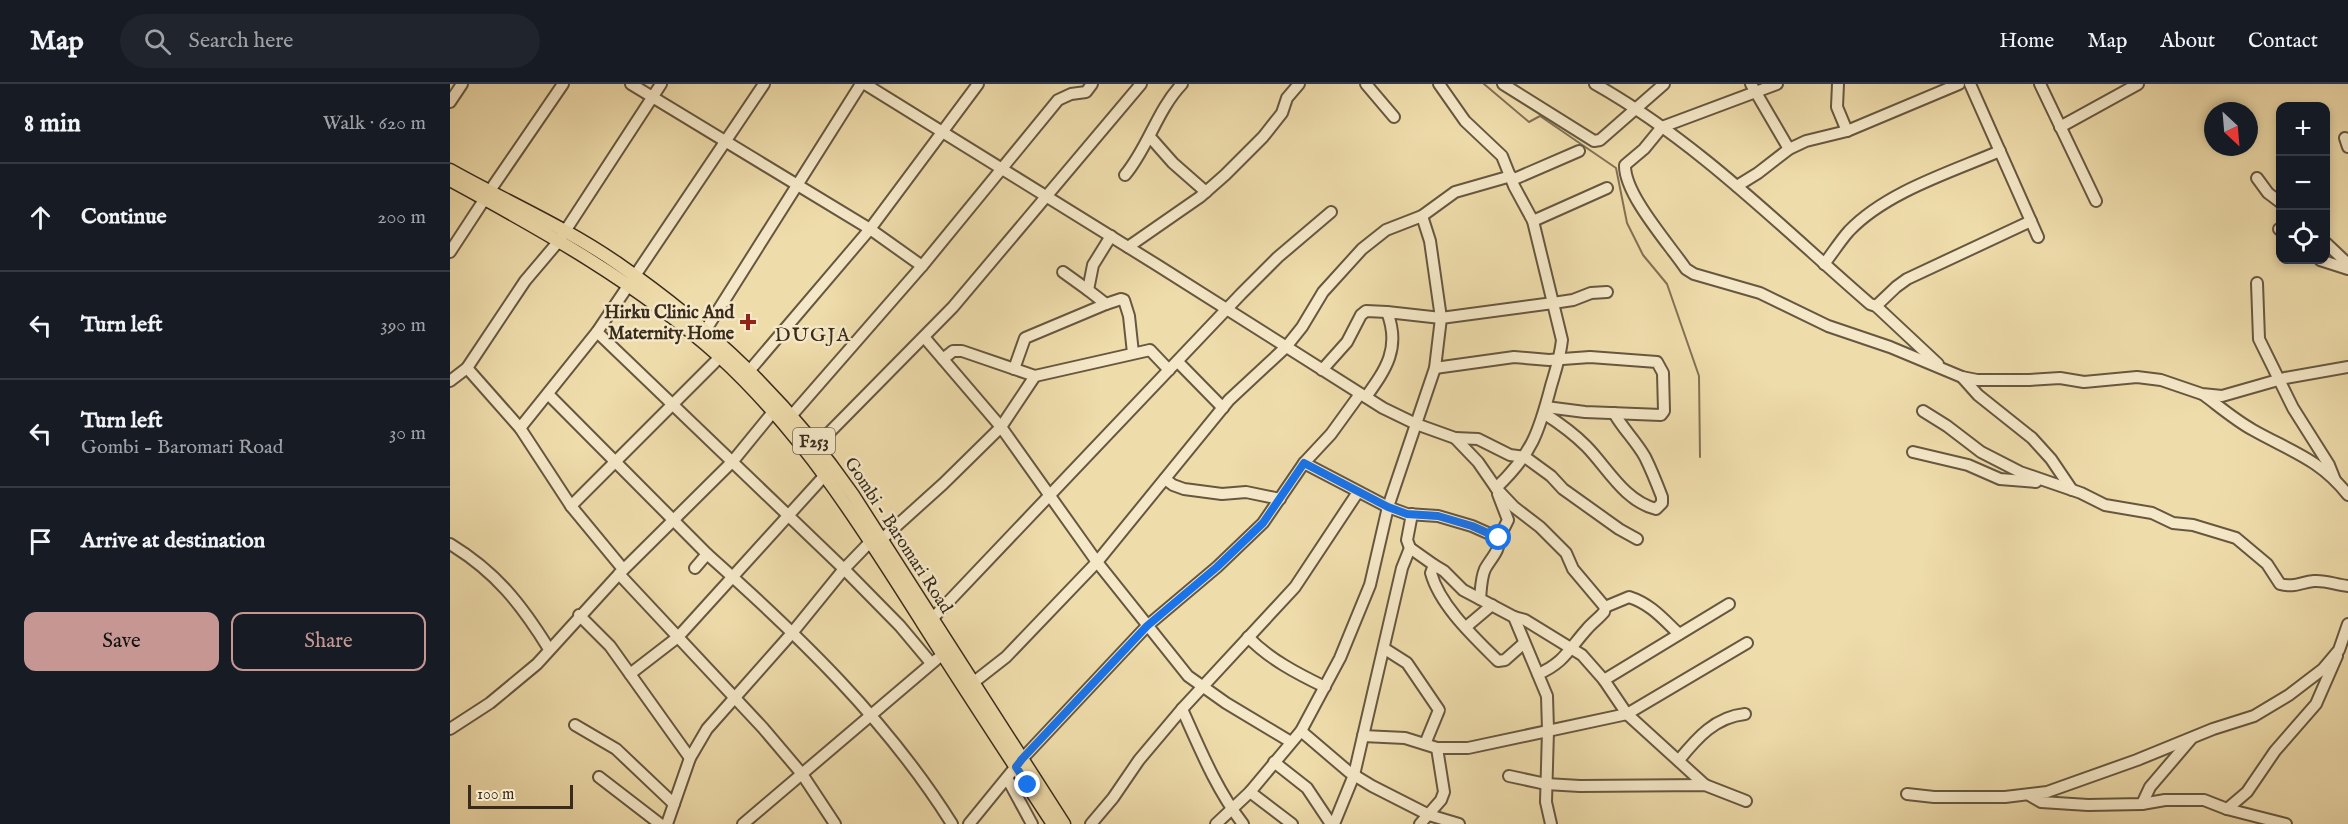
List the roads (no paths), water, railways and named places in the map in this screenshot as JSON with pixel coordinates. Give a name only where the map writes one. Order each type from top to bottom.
[{"type":"main road","name":"Gombi - Baromari Road","points":[[450,170],[487,196]]},
{"type":"main road","name":"Gombi - Baromari Road","points":[[450,180],[487,196],[561,237],[617,263],[631,281],[720,357],[772,412],[826,474],[933,618],[947,650],[974,682],[1053,824]]},
{"type":"main road","name":"Gombi - Baromari Road","points":[[631,281],[705,331],[750,370],[817,445],[1019,763],[1064,824]]},
{"type":"street","points":[[450,102],[462,84]]},
{"type":"street","points":[[450,252],[563,84]]},
{"type":"street","points":[[631,84],[870,229],[922,266]]},
{"type":"street","points":[[450,381],[467,368],[525,281],[561,237],[661,84]]},
{"type":"street","points":[[520,428],[597,332],[764,84]]},
{"type":"street","points":[[705,331],[863,84],[944,132],[1383,408],[1416,424],[1455,438],[1478,439],[1510,455],[1525,457],[1551,476],[1563,489],[1637,539]]},
{"type":"street","points":[[750,370],[870,229],[978,84]]},
{"type":"street","points":[[792,415],[922,266],[1058,100],[1071,94],[1086,92],[1092,84]]},
{"type":"street","points":[[817,445],[953,307],[1141,84]]},
{"type":"street","points":[[1125,175],[1150,137],[1168,102],[1182,84]]},
{"type":"street","points":[[1128,247],[1206,192],[1263,137],[1282,113],[1287,98],[1299,84]]},
{"type":"street","points":[[1366,84],[1394,117]]},
{"type":"street","points":[[1439,84],[1465,121],[1502,156],[1533,221],[1562,340],[1560,360],[1539,432],[1525,457],[1496,488]]},
{"type":"street","points":[[1503,84],[1594,141],[1600,140],[1664,84]]},
{"type":"street","points":[[1595,84],[1636,107],[1737,186],[1870,304],[1876,306],[1941,366]]},
{"type":"street","points":[[1777,84],[1753,89],[1662,127],[1644,149],[1625,165],[1625,172],[1636,197],[1686,269],[1703,278],[1760,293],[1828,326],[1941,366],[1962,376],[2001,380],[2060,378],[2084,382],[2106,378],[2137,377],[2161,380],[2202,394],[2222,396],[2279,380],[2348,367]]},
{"type":"street","points":[[1838,84],[1837,107],[1846,131]]},
{"type":"street","points":[[1737,186],[1789,149],[1806,141],[1846,131],[1959,84]]},
{"type":"street","points":[[1970,84],[2038,237]]},
{"type":"street","points":[[2040,84],[2096,201]]},
{"type":"street","points":[[2060,127],[2138,84]]},
{"type":"street","points":[[1753,89],[1789,149]]},
{"type":"street","points":[[1150,137],[1173,163],[1206,192]]},
{"type":"street","points":[[974,682],[1006,657],[1097,562],[1223,408],[1286,347],[1302,327],[1323,292],[1362,249],[1386,230],[1422,216],[1455,192],[1511,178],[1579,151]]},
{"type":"street","points":[[1824,264],[1849,231],[1875,210],[1901,195],[2000,151]]},
{"type":"street","points":[[2257,178],[2268,193],[2276,199]]},
{"type":"street","points":[[1533,221],[1607,188]]},
{"type":"street","points":[[933,618],[1048,495],[1278,257],[1331,212]]},
{"type":"street","points":[[1216,824],[1250,792],[1301,731],[1340,658],[1370,585],[1388,507],[1435,368],[1441,318],[1430,241],[1422,216]]},
{"type":"street","points":[[1876,306],[1896,286],[1907,279],[2031,221]]},
{"type":"street","points":[[1088,290],[1093,265],[1111,237]]},
{"type":"street","points":[[2330,248],[2348,264]]},
{"type":"street","points":[[2330,263],[2348,269]]},
{"type":"street","points":[[1063,272],[1106,304]]},
{"type":"street","points":[[2257,284],[2259,339],[2293,408],[2329,465],[2335,480]]},
{"type":"street","points":[[1322,370],[1347,342],[1361,315],[1366,311],[1441,318],[1574,300],[1591,293],[1607,292]]},
{"type":"street","points":[[1014,369],[1025,338],[1121,299],[1124,300],[1130,321],[1133,353]]},
{"type":"street","points":[[969,824],[1019,763],[1147,626],[1245,542],[1263,523],[1304,463],[1331,434],[1388,364],[1394,341],[1387,312]]},
{"type":"street","points":[[597,332],[844,569],[900,626],[931,663]]},
{"type":"street","points":[[924,337],[1001,427],[1097,562],[1188,676],[1291,742]]},
{"type":"street","points":[[943,359],[953,351],[962,351],[1035,376],[1150,350],[1169,370]]},
{"type":"street","points":[[571,506],[720,357]]},
{"type":"street","points":[[1435,368],[1514,357],[1560,360],[1590,357],[1657,362],[1663,373],[1664,411],[1661,415],[1545,410]]},
{"type":"street","points":[[1178,362],[1223,408]]},
{"type":"street","points":[[467,368],[520,428],[571,506],[621,571],[802,774],[835,824]]},
{"type":"street","points":[[667,824],[690,758],[707,729],[735,700],[844,569],[943,484],[1001,427],[1035,376]]},
{"type":"street","points":[[1962,376],[1978,395],[2032,438],[2051,459],[2072,491]]},
{"type":"street","points":[[548,394],[673,522],[792,633],[871,713],[910,762],[952,824]]},
{"type":"street","points":[[2202,394],[2254,431],[2304,455],[2335,480],[2348,495]]},
{"type":"street","points":[[1545,410],[1584,444],[1635,499],[1656,509],[1662,503],[1662,497],[1646,458],[1622,428],[1614,413]]},
{"type":"street","points":[[1923,411],[1981,452],[2009,467],[2105,505],[2152,513],[2173,523],[2193,525],[2236,538],[2267,564],[2280,584],[2294,586],[2310,581],[2327,581],[2348,586]]},
{"type":"street","points":[[450,729],[490,703],[537,664],[621,571],[733,461],[772,412]]},
{"type":"street","points":[[1455,438],[1478,462],[1496,488],[1566,553],[1573,569],[1605,607]]},
{"type":"street","points":[[1913,452],[1968,465],[2000,479],[2045,481]]},
{"type":"street","points":[[1304,463],[1388,507],[1412,514],[1438,516],[1472,526],[1499,538]]},
{"type":"street","points":[[630,674],[678,637],[826,474]]},
{"type":"street","points":[[1165,479],[1173,486],[1184,489],[1222,494],[1246,492],[1280,499]]},
{"type":"street","points":[[1480,599],[1484,572],[1499,544],[1499,538],[1508,520],[1496,488]]},
{"type":"street","points":[[1091,824],[1113,798],[1139,760],[1182,709],[1295,587],[1358,492]]},
{"type":"street","points":[[1412,514],[1407,540],[1410,548],[1444,571],[1463,590],[1514,617],[1525,620],[1573,649],[1589,662],[1604,680],[1627,714],[1705,785]]},
{"type":"street","points":[[1508,520],[1530,520]]},
{"type":"street","points":[[450,544],[496,577],[549,649]]},
{"type":"street","points":[[1333,824],[1354,775],[1385,650],[1402,568],[1410,548]]},
{"type":"street","points":[[695,568],[707,554]]},
{"type":"street","points":[[1434,565],[1431,573],[1441,596],[1466,627],[1502,662],[1523,644]]},
{"type":"street","points":[[1605,607],[1629,597],[1641,601],[1679,634]]},
{"type":"street","points":[[1604,680],[1729,604]]},
{"type":"street","points":[[1466,627],[1492,605]]},
{"type":"street","points":[[1538,674],[1549,669],[1573,649],[1579,639],[1604,612],[1605,607]]},
{"type":"street","points":[[579,615],[601,635],[690,758]]},
{"type":"street","points":[[1514,617],[1523,644],[1547,696],[1546,802],[1551,824]]},
{"type":"street","points":[[2227,808],[2247,792],[2275,751],[2316,704],[2333,668],[2348,624]]},
{"type":"street","points":[[1248,637],[1258,648],[1325,687]]},
{"type":"street","points":[[1363,736],[1405,738],[1437,747],[1468,748],[1486,746],[1548,730],[1627,714],[1747,643]]},
{"type":"street","points":[[743,824],[947,650]]},
{"type":"street","points":[[1385,650],[1407,663],[1439,710],[1425,744]]},
{"type":"street","points":[[1907,794],[1934,797],[2029,795],[2047,792],[2137,760],[2194,736],[2254,716],[2315,675],[2339,650]]},
{"type":"street","points":[[1182,709],[1210,771],[1231,810],[1243,824]]},
{"type":"street","points":[[1679,760],[1701,735],[1719,720],[1744,714]]},
{"type":"street","points":[[575,725],[616,750],[674,804]]},
{"type":"street","points":[[1301,731],[1354,775],[1428,815],[1459,824]]},
{"type":"street","points":[[2142,804],[2150,788],[2194,736]]},
{"type":"street","points":[[1420,824],[1441,800],[1444,792],[1437,747]]},
{"type":"street","points":[[1274,762],[1307,788],[1333,824]]},
{"type":"street","points":[[1509,776],[1546,784],[1580,786],[1705,785],[1746,801]]},
{"type":"street","points":[[599,777],[660,824]]},
{"type":"street","points":[[1007,778],[1032,824]]},
{"type":"street","points":[[1250,792],[1292,824]]},
{"type":"street","points":[[2029,795],[2041,802],[2070,805],[2204,800],[2286,824]]},
{"type":"waterway","points":[[1484,84],[1529,122],[1540,116],[1616,168],[1627,223],[1643,255],[1667,284],[1699,376],[1700,457]]},
{"type":"place","name":"Hirku Clinic And Maternity Home","points":[[748,322]]},
{"type":"district","name":"DUGJA","points":[[813,334]]}]
